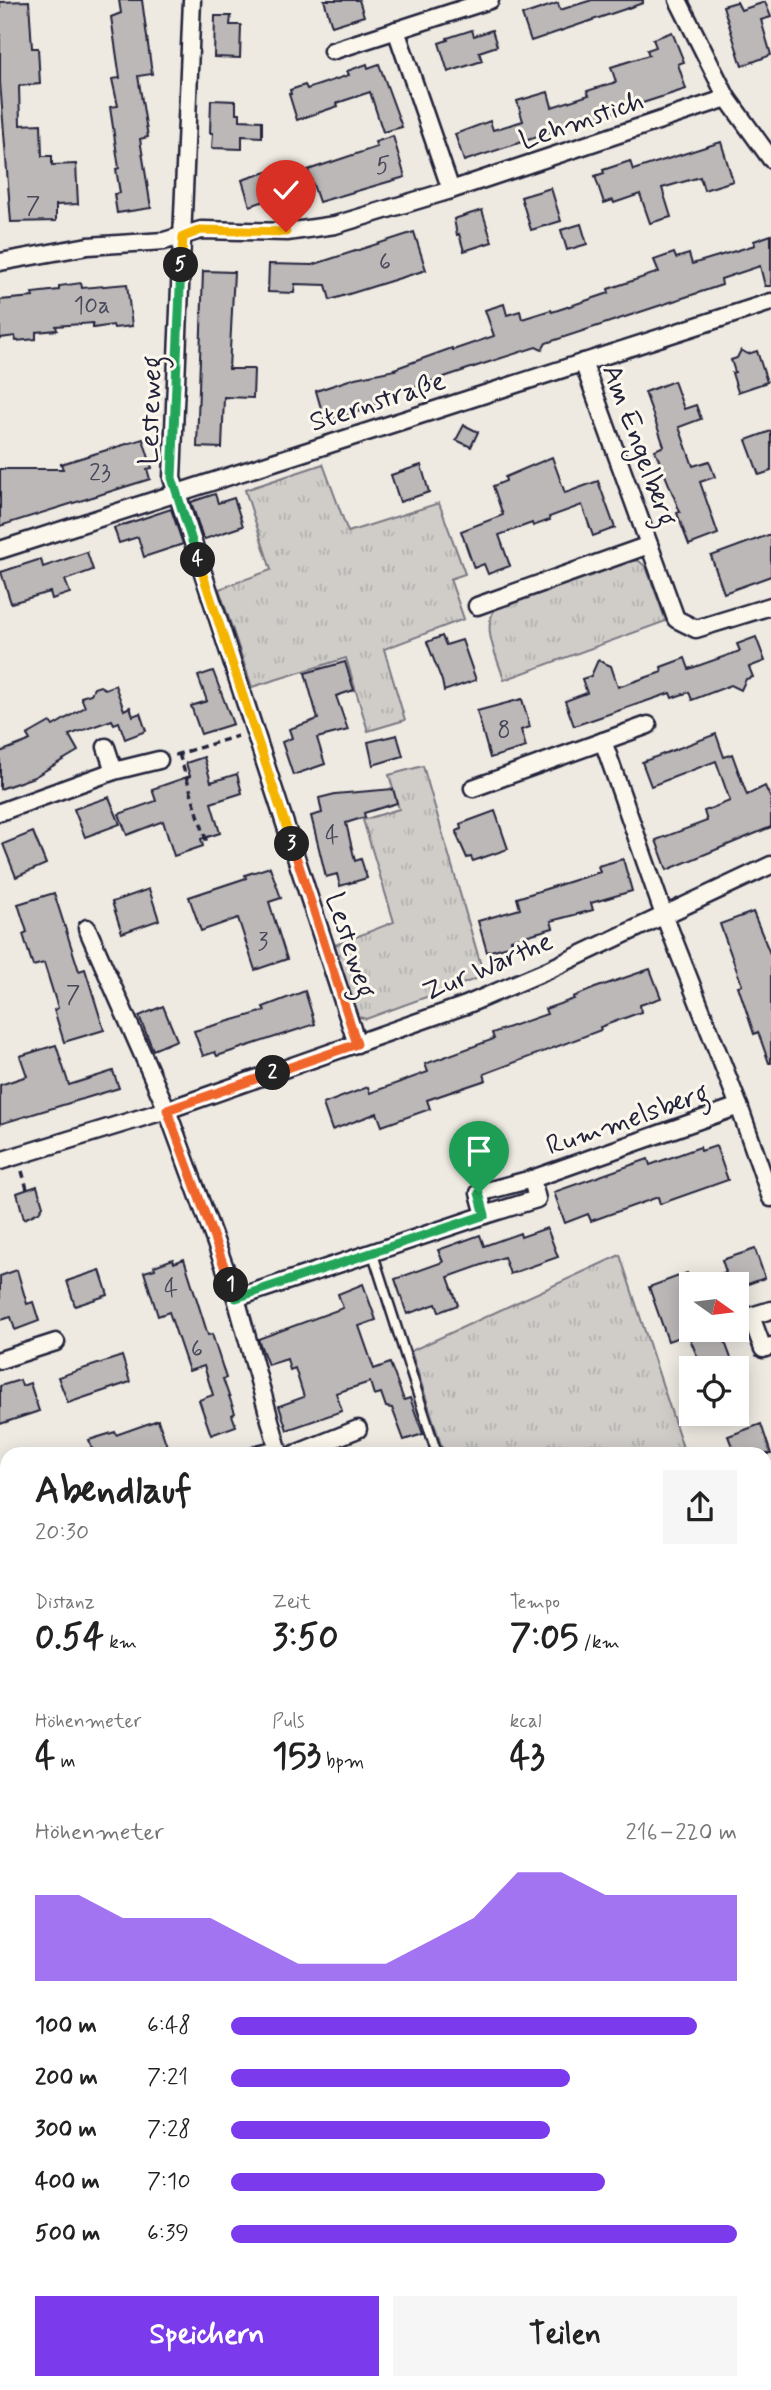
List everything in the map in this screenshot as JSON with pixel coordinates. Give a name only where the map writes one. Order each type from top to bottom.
[{"type":"street","name":"Lesteweg","points":[[192,0],[172,478],[357,1044]]},
{"type":"street","points":[[332,51],[490,0]]},
{"type":"street","points":[[678,0],[727,98],[771,159]]},
{"type":"street","points":[[396,30],[451,190]]},
{"type":"street","name":"Lehmstich","points":[[0,262],[88,246],[164,241],[201,230],[286,232],[335,225],[451,190],[727,98]]},
{"type":"street","name":"Sternstraße","points":[[0,550],[771,302]]},
{"type":"street","name":"Am Engelberg","points":[[583,362],[676,619],[696,629],[771,606]]},
{"type":"street","name":"Am Engelberg","points":[[477,606],[649,545]]},
{"type":"street","points":[[473,788],[648,725]]},
{"type":"street","points":[[603,741],[664,915]]},
{"type":"street","points":[[106,747],[114,771]]},
{"type":"street","points":[[0,812],[114,771],[159,760]]},
{"type":"street","name":"Zur Warthe","points":[[0,1161],[167,1110],[466,1005],[548,970],[771,865]]},
{"type":"street","name":"Rummelsberg","points":[[664,915],[740,1106],[771,1198]]},
{"type":"street","points":[[87,928],[167,1110],[236,1298],[282,1447]]},
{"type":"street","name":"Rummelsberg","points":[[485,1215],[479,1193],[532,1179],[740,1106]]},
{"type":"street","name":"Rummelsberg","points":[[236,1298],[537,1199],[532,1179]]},
{"type":"street","points":[[771,1310],[751,1317],[762,1349],[771,1346]]},
{"type":"street","points":[[0,1360],[56,1342]]},
{"type":"street","points":[[313,1447],[358,1429]]},
{"type":"lane","points":[[373,1254],[435,1447]]},
{"type":"path","points":[[159,760],[255,731]]},
{"type":"path","points":[[179,754],[207,843]]},
{"type":"green space","points":[[323,464],[348,532],[439,503],[465,574],[450,579],[464,619],[384,649],[405,720],[368,731],[346,658],[252,687],[219,589],[271,570],[245,490]]},
{"type":"green space","points":[[629,560],[639,561],[646,567],[666,621],[504,680],[490,633],[490,624],[496,608]]},
{"type":"green space","points":[[423,766],[484,976],[366,1019],[356,1016],[335,945],[394,922],[363,820],[399,809],[389,775]]},
{"type":"green space","points":[[620,1255],[683,1447],[442,1447],[411,1351]]},
{"type":"building","points":[[119,0],[142,0],[152,74],[138,76],[148,137],[140,139],[151,208],[117,213],[114,194],[120,193],[116,169],[119,168],[110,107],[118,106],[112,79],[120,78],[111,17],[121,13]]},
{"type":"building","points":[[324,0],[359,0],[364,16],[332,26]]},
{"type":"building","points":[[592,0],[643,0],[643,3],[531,41],[522,15],[558,3],[560,10]]},
{"type":"building","points":[[29,1],[32,48],[38,48],[40,84],[19,86],[20,125],[41,124],[42,156],[52,156],[52,165],[76,164],[78,204],[56,205],[56,221],[11,222],[0,82],[0,2]]},
{"type":"building","points":[[737,2],[741,10],[765,2],[771,17],[761,20],[771,55],[742,66],[723,6]]},
{"type":"building","points":[[215,16],[231,16],[230,25],[241,25],[240,58],[214,57]]},
{"type":"building","points":[[472,30],[474,36],[492,30],[497,46],[479,52],[482,61],[448,72],[439,43]]},
{"type":"building","points":[[672,32],[684,62],[678,64],[686,89],[596,118],[595,114],[548,128],[549,133],[464,161],[455,134],[490,121],[493,130],[523,121],[517,101],[548,92],[552,107],[589,95],[587,91],[616,82],[611,67],[649,55],[647,50],[656,47],[653,39]]},
{"type":"building","points":[[367,64],[368,68],[379,64],[402,127],[383,132],[370,92],[297,120],[290,90],[305,85],[307,89],[349,75],[347,71]]},
{"type":"building","points":[[211,100],[236,101],[236,113],[240,113],[240,120],[262,121],[262,137],[242,136],[242,149],[212,148]]},
{"type":"building","points":[[393,136],[405,177],[319,202],[308,170],[377,147],[375,142]]},
{"type":"building","points":[[721,142],[733,181],[704,190],[700,177],[662,188],[671,217],[650,223],[640,194],[614,203],[613,200],[604,203],[595,176],[604,173],[603,170],[630,161],[633,170]]},
{"type":"building","points":[[276,169],[285,194],[250,206],[242,180]]},
{"type":"building","points":[[551,188],[561,221],[531,230],[521,197]]},
{"type":"building","points":[[482,210],[492,242],[464,251],[454,219]]},
{"type":"building","points":[[581,224],[587,244],[567,250],[561,230]]},
{"type":"building","points":[[414,232],[426,270],[330,300],[326,285],[295,284],[294,293],[268,292],[269,264],[312,265]]},
{"type":"building","points":[[771,235],[771,286],[765,286],[760,266],[721,279],[722,285],[546,343],[542,350],[536,347],[483,364],[387,396],[388,401],[359,407],[361,411],[325,422],[316,391],[355,378],[395,370],[452,348],[453,350],[494,336],[485,310],[504,304],[507,315],[520,311],[522,319],[551,310],[552,312],[609,293],[608,289],[659,272],[654,260],[674,253],[676,258],[689,254],[692,264],[755,245],[754,241]]},
{"type":"building","points":[[203,271],[234,272],[229,369],[254,369],[253,398],[224,397],[222,448],[197,447]]},
{"type":"building","points":[[81,283],[82,288],[127,284],[132,326],[93,328],[93,323],[56,326],[57,330],[36,332],[36,339],[16,341],[15,336],[0,338],[0,300],[33,297],[32,293],[59,290],[59,286]]},
{"type":"building","points":[[741,350],[748,354],[757,351],[767,382],[738,392],[731,360],[737,358]]},
{"type":"building","points":[[674,381],[684,409],[696,405],[701,419],[679,427],[693,466],[709,461],[715,477],[700,482],[718,534],[689,545],[677,513],[680,512],[655,450],[664,446],[645,392]]},
{"type":"building","points":[[464,425],[478,432],[471,447],[456,440]]},
{"type":"building","points":[[771,431],[771,471],[759,475],[746,440]]},
{"type":"building","points":[[143,439],[152,468],[147,469],[150,479],[0,526],[0,469],[63,469],[61,464]]},
{"type":"building","points":[[552,457],[565,493],[598,481],[615,528],[593,536],[582,505],[549,517],[550,520],[533,526],[532,523],[499,535],[510,566],[488,574],[484,564],[474,568],[461,531],[503,515],[493,486],[506,481],[505,477]]},
{"type":"building","points":[[421,465],[429,492],[400,502],[391,475]]},
{"type":"building","points":[[215,494],[218,503],[234,498],[243,526],[205,539],[191,502]]},
{"type":"building","points":[[171,509],[183,544],[144,557],[138,537],[119,543],[114,528]]},
{"type":"building","points":[[771,534],[771,576],[724,593],[711,556]]},
{"type":"building","points":[[87,552],[93,570],[65,580],[70,593],[52,599],[50,592],[11,603],[1,572],[41,559],[43,567]]},
{"type":"building","points":[[442,636],[446,645],[462,640],[476,680],[444,691],[427,642]]},
{"type":"building","points":[[756,637],[765,661],[749,667],[753,677],[746,679],[741,690],[731,685],[692,700],[689,692],[672,698],[670,693],[574,726],[565,701],[587,693],[582,679],[591,676],[598,660],[611,666],[618,687],[662,672],[661,667],[685,658],[689,669],[740,651],[737,644]]},
{"type":"building","points":[[345,662],[354,690],[336,696],[348,730],[317,738],[325,764],[293,775],[282,742],[292,738],[289,729],[318,719],[305,673]]},
{"type":"building","points":[[213,671],[233,724],[201,734],[191,706],[207,701],[198,676]]},
{"type":"building","points":[[115,685],[124,710],[130,707],[133,716],[140,713],[146,731],[125,739],[119,722],[114,724],[112,720],[69,735],[78,751],[34,777],[0,789],[0,752],[30,740],[27,735],[50,722],[53,726],[85,707],[81,697],[91,694],[94,688],[100,686],[105,689]]},
{"type":"building","points":[[522,699],[530,727],[521,730],[526,747],[490,758],[477,711]]},
{"type":"building","points":[[716,734],[724,757],[732,754],[747,795],[765,786],[771,799],[771,827],[667,870],[656,840],[707,821],[704,811],[730,801],[716,761],[651,786],[642,762]]},
{"type":"building","points":[[397,735],[403,756],[373,765],[368,742]]},
{"type":"building","points":[[204,757],[211,782],[237,774],[242,793],[211,803],[220,833],[201,839],[203,846],[174,856],[163,821],[127,835],[119,814],[156,801],[152,789],[190,776],[186,763]]},
{"type":"building","points":[[393,789],[397,803],[364,813],[365,817],[346,823],[355,861],[361,859],[367,878],[340,886],[337,874],[326,877],[311,816],[322,813],[319,798]]},
{"type":"building","points":[[109,797],[120,824],[85,837],[74,809]]},
{"type":"building","points":[[495,811],[508,849],[473,861],[471,857],[467,858],[458,838],[460,824]]},
{"type":"building","points":[[33,832],[46,864],[16,877],[3,844]]},
{"type":"building","points":[[623,859],[632,891],[591,903],[593,910],[551,921],[553,928],[511,940],[512,945],[487,952],[478,921],[520,909],[517,898],[600,872],[598,866]]},
{"type":"building","points":[[270,867],[281,898],[269,902],[287,959],[255,970],[238,918],[201,931],[189,897]]},
{"type":"building","points":[[149,889],[159,920],[122,933],[112,902]]},
{"type":"building","points":[[54,893],[79,971],[85,969],[104,1030],[64,1042],[54,1010],[58,1008],[44,963],[33,966],[23,934],[27,932],[18,904]]},
{"type":"building","points":[[753,912],[771,956],[771,1063],[758,1032],[754,1034],[738,986],[742,985],[720,924]]},
{"type":"building","points":[[650,969],[661,998],[640,1005],[641,1012],[484,1074],[486,1080],[427,1100],[430,1109],[382,1126],[377,1113],[332,1130],[323,1104],[368,1087],[370,1093],[428,1072],[425,1064],[494,1039],[492,1033],[547,1014],[545,1009],[574,999],[573,997]]},
{"type":"building","points":[[305,991],[315,1024],[217,1056],[215,1052],[203,1056],[194,1031],[265,1011],[263,1007]]},
{"type":"building","points":[[163,1006],[177,1040],[153,1050],[139,1016]]},
{"type":"building","points":[[56,1045],[69,1085],[113,1071],[119,1088],[0,1124],[0,1085],[27,1076],[20,1056]]},
{"type":"building","points":[[716,1146],[728,1180],[660,1204],[658,1197],[591,1221],[588,1214],[565,1223],[554,1192],[648,1159],[650,1165],[700,1147],[701,1151]]},
{"type":"building","points":[[37,1186],[43,1206],[39,1212],[24,1219],[17,1193]]},
{"type":"building","points":[[547,1228],[558,1257],[510,1274],[504,1257],[448,1277],[458,1305],[439,1312],[436,1304],[407,1314],[395,1279],[443,1262],[438,1250],[480,1235],[484,1246],[520,1233],[521,1237]]},
{"type":"building","points":[[755,1249],[765,1278],[749,1284],[749,1272],[726,1272],[722,1260]]},
{"type":"building","points":[[173,1259],[174,1263],[184,1259],[208,1335],[212,1334],[235,1413],[232,1415],[236,1426],[211,1435],[199,1400],[213,1395],[204,1366],[189,1371],[169,1312],[158,1316],[144,1272]]},
{"type":"building","points":[[17,1270],[27,1304],[33,1302],[39,1321],[15,1330],[11,1317],[0,1320],[0,1276]]},
{"type":"building","points":[[100,1270],[108,1295],[75,1306],[67,1281]]},
{"type":"building","points":[[679,1276],[679,1337],[668,1341],[649,1287]]},
{"type":"building","points":[[363,1284],[376,1320],[359,1326],[374,1369],[390,1363],[404,1400],[410,1398],[423,1434],[404,1440],[392,1408],[386,1407],[381,1393],[374,1395],[370,1382],[336,1393],[342,1411],[287,1430],[279,1406],[304,1397],[295,1368],[290,1370],[287,1359],[268,1365],[258,1339],[343,1308],[338,1294]]},
{"type":"building","points":[[691,1342],[725,1342],[730,1356],[697,1356]]},
{"type":"building","points":[[122,1356],[130,1382],[68,1403],[58,1377]]},
{"type":"building","points":[[20,1380],[22,1386],[30,1383],[39,1411],[0,1424],[0,1386]]},
{"type":"building","points":[[158,1420],[167,1447],[92,1447],[89,1440],[115,1432],[116,1435]]},
{"type":"building","points":[[761,1424],[769,1447],[732,1447],[728,1436]]},
{"type":"route","points":[[286,232],[201,230],[183,237],[172,478],[357,1044],[167,1110],[236,1298],[485,1215],[479,1193]]}]
